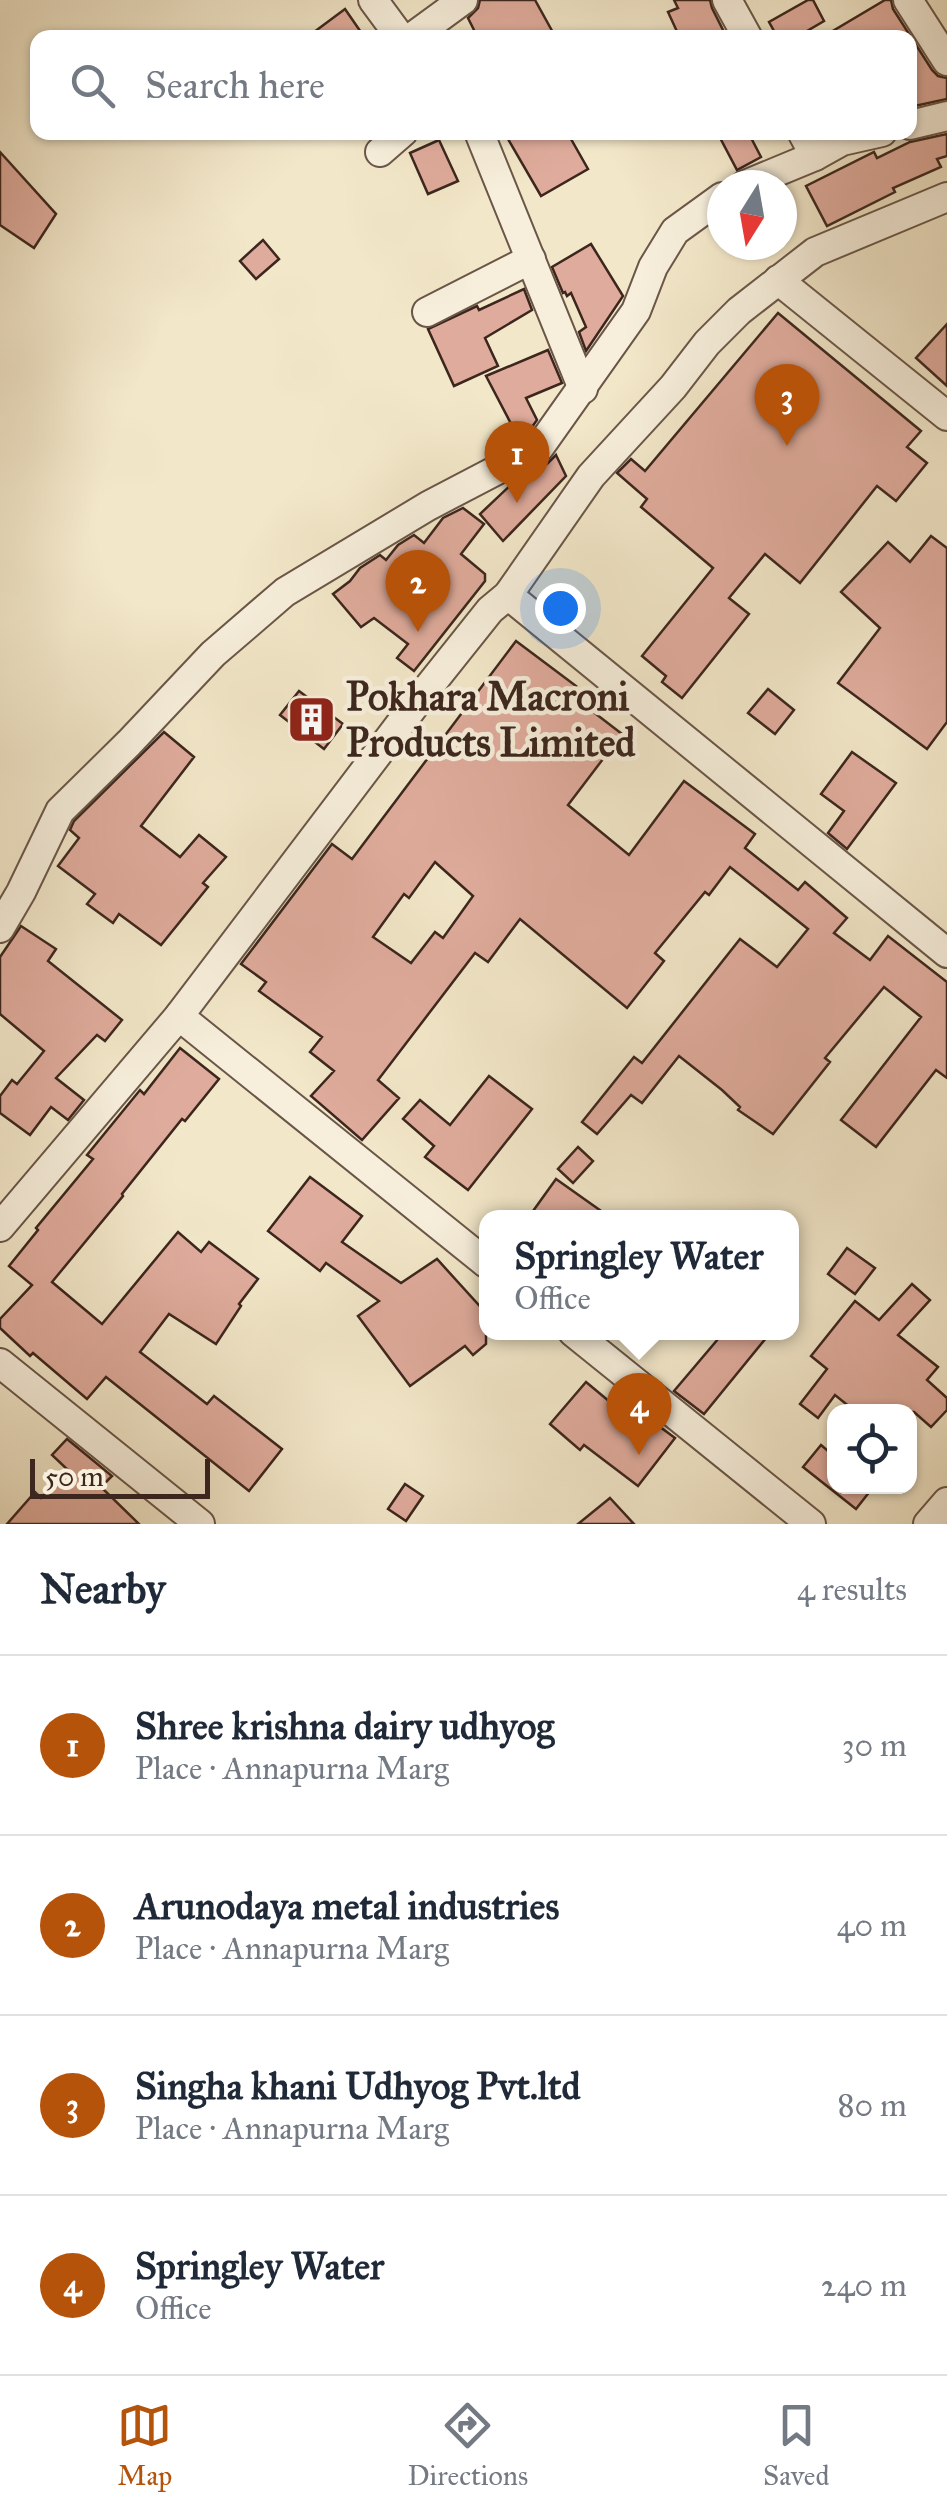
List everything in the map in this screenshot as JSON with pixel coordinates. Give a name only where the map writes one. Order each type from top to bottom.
[{"type":"street","points":[[373,0],[395,30]]},
{"type":"street","points":[[421,30],[463,0]]},
{"type":"street","points":[[727,0],[744,30]]},
{"type":"street","points":[[908,0],[947,61]]},
{"type":"street","points":[[917,123],[947,116]]},
{"type":"street","points":[[380,152],[394,140]]},
{"type":"street","points":[[482,140],[582,389]]},
{"type":"street","points":[[768,170],[809,144],[846,140]]},
{"type":"street","points":[[0,1227],[180,1016],[422,694],[490,610],[508,595],[591,476],[673,388],[707,343],[739,311],[815,252],[947,198]]},
{"type":"street","points":[[0,928],[60,811],[213,654],[285,592],[428,506],[539,448],[636,311],[653,268],[676,231],[707,208]]},
{"type":"street","points":[[426,312],[531,259]]},
{"type":"street","points":[[778,280],[947,416]]},
{"type":"street","points":[[508,595],[947,953]]},
{"type":"street","points":[[180,1016],[479,1257]]},
{"type":"street","points":[[583,1340],[810,1524]]},
{"type":"street","points":[[0,1362],[200,1524]]},
{"type":"street","points":[[928,1524],[947,1502]]},
{"type":"building","points":[[480,0],[535,0],[552,30],[474,30],[468,18]]},
{"type":"building","points":[[674,0],[710,0],[723,30],[676,30],[668,12],[678,8]]},
{"type":"building","points":[[808,0],[813,0],[824,21],[809,30],[774,30],[769,22]]},
{"type":"building","points":[[891,0],[906,30],[834,30]]},
{"type":"building","points":[[345,9],[359,30],[317,30]]},
{"type":"building","points":[[917,47],[932,70],[947,78],[947,99],[917,105]]},
{"type":"building","points":[[947,134],[947,156],[937,159],[941,167],[893,188],[895,192],[827,226],[806,186],[874,152],[877,158],[910,142]]},
{"type":"building","points":[[439,140],[458,181],[428,194],[410,153]]},
{"type":"building","points":[[509,140],[572,140],[588,169],[541,196]]},
{"type":"building","points":[[721,140],[752,140],[761,157],[737,170]]},
{"type":"building","points":[[0,152],[56,214],[34,248],[0,225]]},
{"type":"building","points":[[263,240],[279,259],[256,279],[240,261]]},
{"type":"building","points":[[591,244],[623,296],[586,351],[579,332],[586,327],[571,293],[563,293],[552,267]]},
{"type":"building","points":[[524,289],[532,310],[485,338],[498,366],[454,386],[428,329]]},
{"type":"building","points":[[778,313],[921,431],[907,447],[927,463],[896,501],[877,486],[800,583],[765,554],[729,598],[749,614],[682,698],[662,682],[666,676],[642,656],[713,568],[641,507],[647,499],[617,473],[631,459],[645,471]]},
{"type":"building","points":[[947,324],[947,386],[916,358]]},
{"type":"building","points":[[548,350],[562,383],[526,398],[537,420],[519,439],[486,376]]},
{"type":"building","points":[[556,455],[566,476],[503,541],[480,514],[517,479]]},
{"type":"building","points":[[463,508],[484,524],[461,554],[485,574],[485,581],[414,671],[397,658],[408,644],[374,618],[361,627],[333,594],[360,568],[380,555],[386,560],[398,545],[414,535],[424,543],[443,518]]},
{"type":"building","points":[[931,536],[947,548],[947,722],[927,749],[838,683],[880,628],[841,592],[888,542],[910,562]]},
{"type":"building","points":[[516,641],[576,686],[570,694],[622,734],[568,805],[629,855],[684,781],[755,834],[745,848],[798,890],[805,882],[847,918],[834,933],[870,960],[888,936],[947,982],[947,1078],[936,1070],[876,1147],[841,1120],[921,1017],[884,987],[825,1058],[830,1062],[773,1134],[738,1110],[740,1107],[722,1090],[679,1056],[642,1103],[631,1095],[597,1134],[582,1122],[634,1057],[642,1063],[740,939],[777,967],[808,929],[730,867],[655,953],[664,961],[627,1008],[520,919],[488,962],[475,953],[378,1080],[399,1098],[362,1140],[311,1096],[334,1071],[310,1052],[322,1037],[259,991],[266,982],[241,964],[332,844],[352,859]],"holes":[[[435,862],[473,896],[443,938],[435,932],[411,963],[373,937],[404,894],[409,898]]]},
{"type":"building","points":[[768,689],[794,710],[775,734],[748,713]]},
{"type":"building","name":"Pokhara Macroni Products Limited","points":[[299,691],[343,724],[324,749],[280,715]]},
{"type":"building","points":[[164,732],[194,757],[141,826],[180,857],[199,835],[226,857],[203,883],[208,887],[161,945],[119,914],[113,923],[87,904],[95,894],[58,866],[79,838],[70,830],[74,821]]},
{"type":"building","points":[[852,752],[896,783],[847,849],[828,833],[844,811],[821,794]]},
{"type":"building","points":[[21,926],[56,949],[48,961],[122,1020],[105,1041],[97,1035],[56,1078],[84,1100],[68,1120],[51,1107],[30,1135],[0,1113],[0,1096],[12,1080],[17,1084],[44,1051],[0,1014],[0,957]]},
{"type":"building","points":[[180,1048],[219,1079],[185,1121],[182,1119],[52,1282],[102,1324],[178,1232],[201,1252],[209,1242],[258,1279],[216,1344],[169,1314],[140,1352],[207,1404],[214,1396],[282,1449],[249,1491],[106,1377],[87,1399],[0,1328],[0,1319],[32,1285],[9,1266],[93,1159],[87,1155],[140,1090],[144,1094]]},
{"type":"building","points":[[489,1076],[532,1109],[468,1190],[425,1157],[434,1146],[403,1119],[420,1100],[450,1125]]},
{"type":"building","points":[[578,1147],[593,1161],[573,1183],[558,1169]]},
{"type":"building","points":[[310,1177],[362,1216],[342,1242],[401,1283],[437,1259],[479,1305],[479,1340],[486,1340],[486,1344],[473,1355],[465,1346],[410,1386],[358,1316],[379,1301],[326,1263],[320,1271],[268,1231]]},
{"type":"building","points":[[556,1179],[600,1210],[534,1210]]},
{"type":"building","points":[[847,1248],[875,1268],[855,1294],[828,1274]]},
{"type":"building","points":[[912,1284],[930,1300],[898,1335],[938,1367],[927,1380],[947,1398],[947,1410],[931,1427],[917,1415],[917,1404],[846,1404],[835,1395],[818,1418],[800,1404],[827,1369],[811,1356],[855,1301],[879,1320]]},
{"type":"building","points":[[717,1340],[764,1340],[704,1414],[674,1391]]},
{"type":"building","points":[[586,1382],[640,1427],[648,1418],[675,1438],[638,1486],[584,1445],[580,1450],[550,1424]]},
{"type":"building","points":[[67,1439],[112,1476],[101,1487],[139,1524],[7,1524],[35,1492],[41,1498],[68,1470],[52,1455]]},
{"type":"building","points":[[821,1445],[827,1450],[827,1486],[803,1467]]},
{"type":"building","points":[[405,1484],[423,1496],[406,1521],[388,1509]]},
{"type":"building","points":[[837,1494],[868,1494],[856,1509]]},
{"type":"building","points":[[610,1498],[634,1524],[578,1524]]},
{"type":"place","name":"Singha khani Udhyog Pvt.ltd","points":[[787,446]]},
{"type":"place","name":"Shree krishna dairy udhyog","points":[[517,503]]},
{"type":"place","name":"Arunodaya metal industries","points":[[418,632]]},
{"type":"place","name":"Pokhara Macroni Products Limited","points":[[311,719]]},
{"type":"place","name":"Springley Water","points":[[639,1455]]}]
